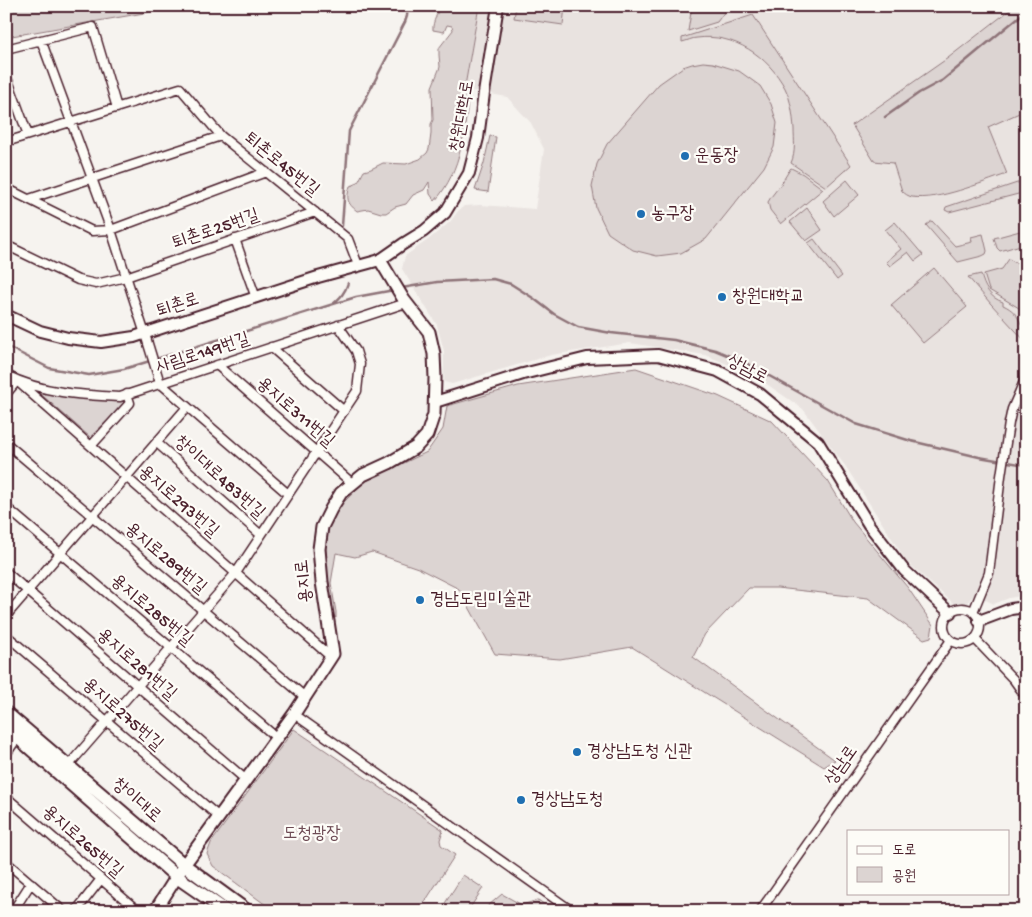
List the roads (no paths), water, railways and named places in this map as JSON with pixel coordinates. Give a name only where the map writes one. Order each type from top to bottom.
[{"type":"main road","name":"용지로","points":[[330,657],[333,654],[319,549],[322,527],[341,493],[363,475],[389,463],[416,447],[426,435],[434,414],[434,354],[429,332],[405,302],[380,260]]},
{"type":"main road","points":[[156,911],[184,865],[294,714],[330,657]]},
{"type":"main road","name":"창이대로","points":[[6,713],[21,733],[176,877],[226,911]]},
{"type":"main road","name":"창이대로","points":[[6,727],[21,733],[68,766],[184,865],[247,911]]},
{"type":"street","name":"창원대학로","points":[[358,266],[380,260],[424,231],[445,213],[469,173],[478,138],[498,6]]},
{"type":"street","points":[[6,49],[93,27],[117,108],[6,142]]},
{"type":"street","points":[[41,40],[111,230],[159,381]]},
{"type":"street","points":[[6,75],[28,136]]},
{"type":"street","name":"퇴촌로45번길","points":[[117,108],[180,88],[221,136],[348,238],[358,266]]},
{"type":"street","points":[[28,199],[221,136]]},
{"type":"street","name":"퇴촌로25번길","points":[[111,230],[266,172]]},
{"type":"street","points":[[6,188],[92,231],[111,230]]},
{"type":"street","name":"퇴촌로25번길","points":[[6,245],[78,280],[96,284],[126,277],[315,212]]},
{"type":"street","points":[[235,240],[256,298]]},
{"type":"street","name":"퇴촌로","points":[[6,315],[40,331],[68,338],[101,342],[146,337],[256,298],[358,266]]},
{"type":"street","name":"사림로149번길","points":[[6,376],[49,390],[83,395],[120,396],[159,381],[217,365],[405,302]]},
{"type":"street","name":"창이대로483번길","points":[[68,766],[236,574],[357,391],[360,364],[356,351],[338,326]]},
{"type":"street","points":[[272,347],[344,411]]},
{"type":"street","name":"상남로","points":[[435,402],[523,374],[587,358],[658,355],[718,372],[760,394],[818,442],[875,533],[904,570],[950,613]]},
{"type":"street","name":"용지로311번길","points":[[217,365],[354,484]]},
{"type":"street","points":[[973,612],[989,573],[1001,476],[1012,409],[1026,377]]},
{"type":"street","points":[[6,394],[18,381]]},
{"type":"street","name":"용지로293번길","points":[[18,381],[330,657]]},
{"type":"street","name":"창이대로483번길","points":[[159,381],[288,494]]},
{"type":"street","points":[[92,446],[130,404],[127,394]]},
{"type":"street","points":[[6,616],[187,407]]},
{"type":"street","name":"창이대로483번길","points":[[157,442],[261,535]]},
{"type":"street","name":"용지로289번길","points":[[6,443],[305,697]]},
{"type":"street","name":"용지로285번길","points":[[6,508],[277,738]]},
{"type":"street","name":"용지로281번길","points":[[6,572],[246,780]]},
{"type":"street","points":[[979,621],[1026,607]]},
{"type":"street","points":[[962,608],[973,612],[979,621],[980,627],[975,639],[965,644],[959,644],[951,640],[944,627],[950,613],[962,608]]},
{"type":"street","name":"용지로275번길","points":[[6,635],[219,817]]},
{"type":"street","points":[[975,639],[1014,680],[1026,697]]},
{"type":"street","name":"상남로","points":[[760,911],[951,640]]},
{"type":"street","points":[[294,714],[572,911]]},
{"type":"street","points":[[6,754],[21,733]]},
{"type":"street","name":"용지로265번길","points":[[6,796],[138,911]]},
{"type":"street","points":[[6,862],[63,911]]},
{"type":"street","points":[[76,911],[101,879]]},
{"type":"street","points":[[12,911],[31,883]]},
{"type":"waterway","points":[[342,226],[349,131],[405,22],[408,6]]},
{"type":"waterway","points":[[885,117],[919,93],[943,80],[1026,11]]},
{"type":"waterway","points":[[402,288],[437,282],[493,279],[511,284],[554,314],[578,327],[611,333],[674,340],[715,350],[744,362],[856,424],[911,441],[979,457],[1026,465]]},
{"type":"waterway","points":[[333,304],[342,295],[348,283]]},
{"type":"waterway","points":[[6,346],[49,368],[89,375],[124,369],[356,297],[394,290]]},
{"type":"place","name":"운동장","points":[[685,156]]},
{"type":"place","name":"농구장","points":[[641,214]]},
{"type":"place","name":"창원대학교","points":[[722,297]]},
{"type":"place","name":"경남도립미술관","points":[[420,600]]},
{"type":"place","name":"경상남도청 신관","points":[[577,752]]},
{"type":"place","name":"경상남도청","points":[[521,800]]},
{"type":"park label","name":"도청광장","points":[[312,834]]}]
